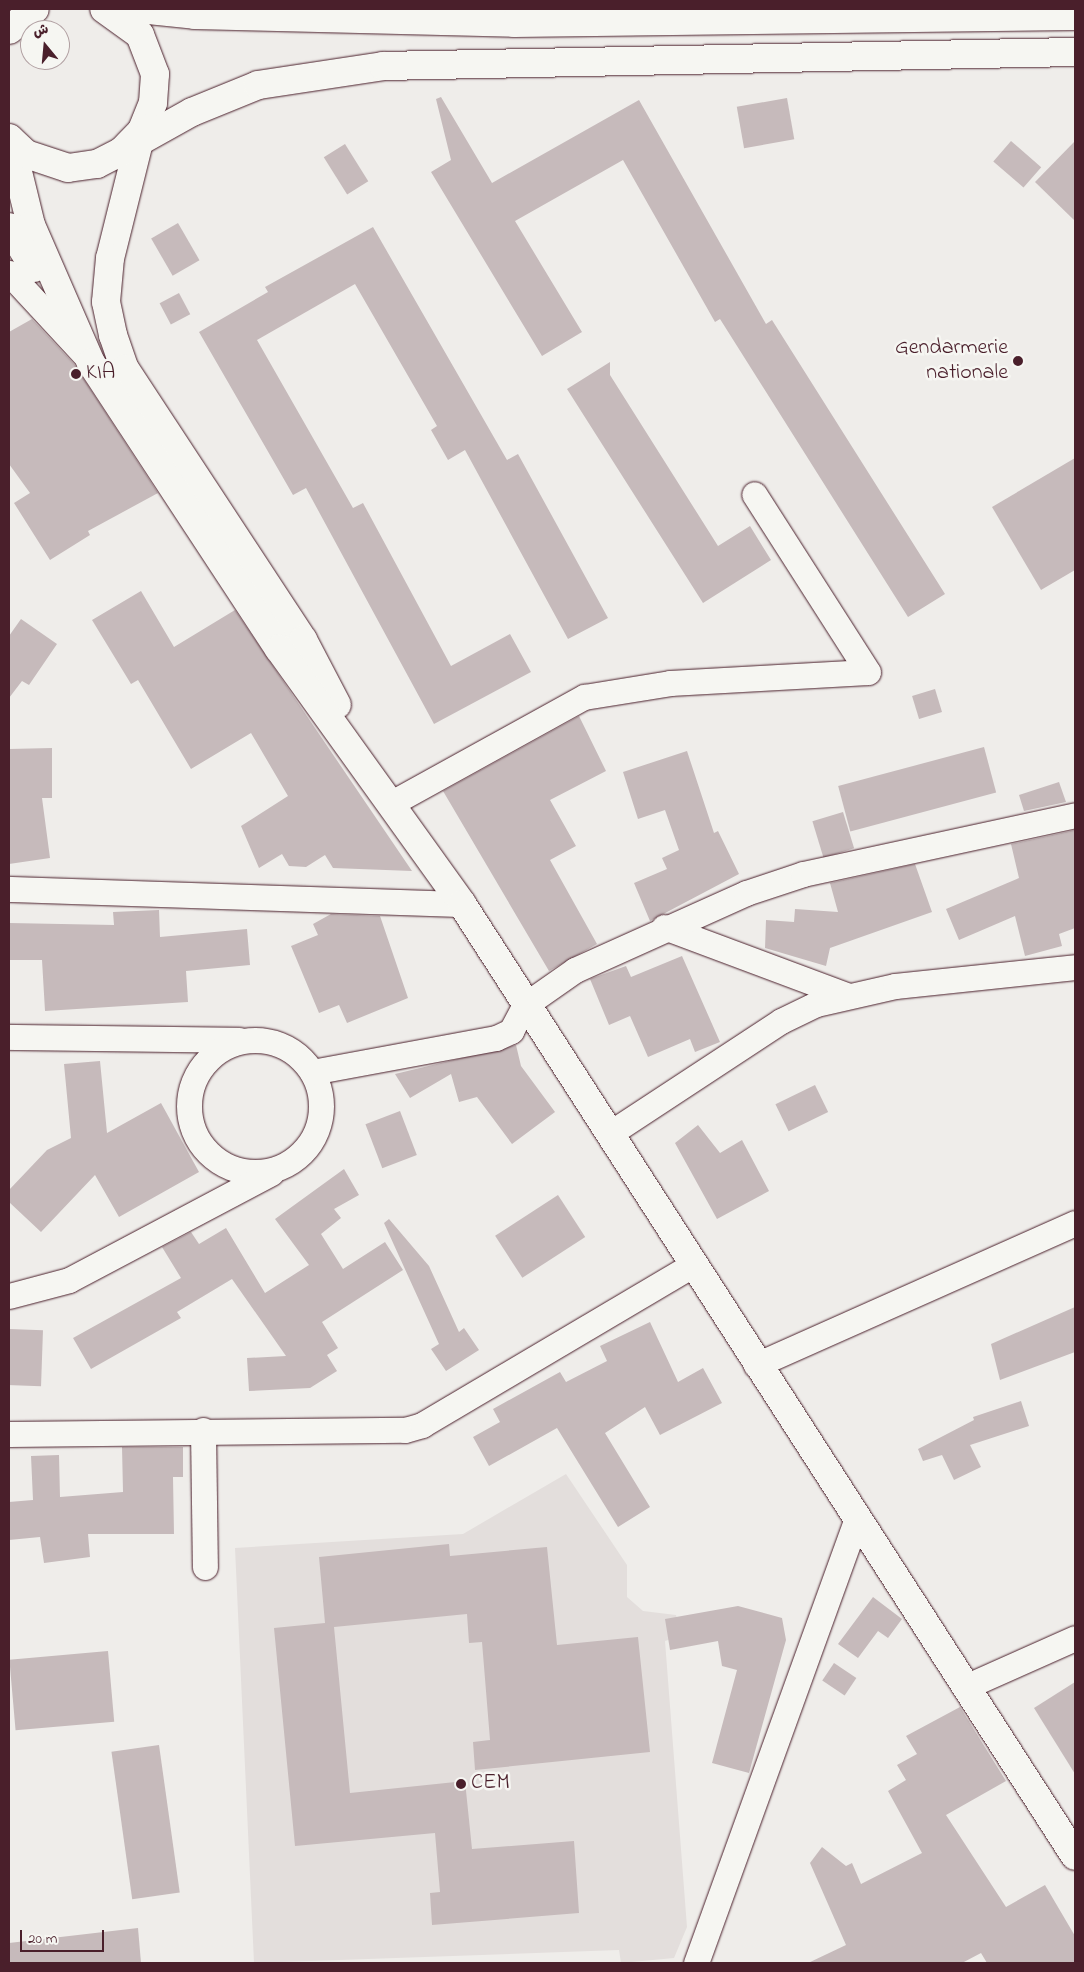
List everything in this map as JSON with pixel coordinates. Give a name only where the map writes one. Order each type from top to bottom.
[{"type":"main road","points":[[9,17],[36,9]]},
{"type":"main road","points":[[9,30],[36,9]]},
{"type":"main road","points":[[104,9],[140,35],[155,74],[153,103],[134,141],[110,258],[106,302],[125,369],[303,640],[384,794]]},
{"type":"main road","points":[[139,9],[195,15],[514,23],[1075,16]]},
{"type":"main road","points":[[9,138],[26,154],[68,168],[97,164],[134,141],[192,112],[258,85],[383,66],[1075,52]]},
{"type":"main road","points":[[9,138],[31,225],[91,363]]},
{"type":"main road","points":[[9,227],[91,363],[279,649],[462,904],[691,1266],[1075,1856]]},
{"type":"street","points":[[9,273],[91,363]]},
{"type":"street","points":[[384,794],[584,697],[670,683],[868,672],[754,494]]},
{"type":"street","points":[[312,1072],[496,1038],[512,1031],[525,1005],[575,970],[664,927],[803,874],[1075,815]]},
{"type":"street","points":[[9,889],[462,904]]},
{"type":"street","points":[[664,927],[846,995]]},
{"type":"street","points":[[609,1134],[781,1021],[846,995],[1075,967]]},
{"type":"street","points":[[9,1037],[254,1040],[277,1044],[297,1055],[312,1072],[320,1094],[314,1137],[300,1155],[280,1168],[69,1280],[9,1296]]},
{"type":"street","points":[[254,1040],[220,1051],[197,1072],[189,1094],[188,1117],[196,1139],[210,1157],[230,1169],[253,1173],[280,1168]]},
{"type":"street","points":[[756,1365],[1075,1223]]},
{"type":"street","points":[[9,1434],[203,1430],[405,1430],[422,1425],[691,1266]]},
{"type":"street","points":[[203,1430],[205,1567]]},
{"type":"street","points":[[696,1963],[856,1520]]},
{"type":"street","points":[[965,1687],[1075,1638]]},
{"type":"shaded area","name":"CEM","points":[[566,1474],[627,1565],[627,1597],[643,1611],[676,1615],[681,1636],[665,1641],[687,1927],[674,1958],[621,1963],[619,1950],[254,1963],[235,1548],[463,1534]]},
{"type":"building","points":[[441,97],[492,183],[639,100],[766,324],[772,320],[945,594],[908,617],[720,319],[715,322],[623,160],[515,221],[582,332],[542,356],[431,172],[451,160],[436,99]]},
{"type":"building","points":[[787,98],[794,139],[744,148],[737,107]]},
{"type":"building","points":[[1011,141],[1041,167],[1023,188],[993,161]]},
{"type":"building","points":[[1075,141],[1075,221],[1035,182]]},
{"type":"building","points":[[345,144],[368,181],[347,195],[324,157]]},
{"type":"building","points":[[178,223],[200,260],[173,276],[151,239]]},
{"type":"building","points":[[373,227],[507,460],[518,454],[608,618],[568,639],[465,450],[448,460],[431,430],[437,426],[355,284],[257,340],[353,508],[363,503],[451,666],[510,634],[531,672],[434,724],[306,488],[293,495],[199,332],[268,292],[265,287]]},
{"type":"building","points":[[179,293],[190,314],[171,325],[160,303]]},
{"type":"building","points":[[32,319],[74,364],[158,493],[88,531],[90,535],[50,560],[14,503],[30,493],[9,464],[9,332]]},
{"type":"building","points":[[610,362],[610,375],[718,546],[750,526],[771,560],[703,603],[567,389]]},
{"type":"building","points":[[1075,458],[1075,570],[1041,590],[992,507]]},
{"type":"building","points":[[141,591],[174,647],[235,610],[412,871],[333,868],[325,855],[306,867],[289,866],[282,854],[259,868],[241,826],[288,796],[251,733],[191,769],[138,680],[131,684],[92,620]]},
{"type":"building","points":[[21,619],[57,644],[29,685],[22,681],[9,698],[9,636]]},
{"type":"building","points":[[935,689],[942,712],[919,719],[912,696]]},
{"type":"building","points":[[579,716],[606,771],[550,800],[576,846],[550,860],[597,944],[549,971],[443,791]]},
{"type":"building","points":[[984,747],[996,792],[850,831],[838,786]]},
{"type":"building","points":[[52,748],[52,798],[42,798],[50,858],[9,864],[9,749]]},
{"type":"building","points":[[687,751],[714,833],[718,831],[739,874],[650,921],[634,883],[667,869],[662,858],[679,850],[665,810],[638,819],[623,772]]},
{"type":"building","points":[[1059,782],[1066,802],[1024,811],[1019,795]]},
{"type":"building","points":[[843,812],[854,848],[824,858],[812,821]]},
{"type":"building","points":[[1075,830],[1075,928],[1059,934],[1062,946],[1025,956],[1015,916],[959,940],[946,909],[1019,878],[1011,844]]},
{"type":"building","points":[[915,864],[932,912],[830,948],[826,966],[765,948],[766,920],[794,922],[795,909],[838,912],[830,883]]},
{"type":"building","points":[[159,910],[160,937],[247,929],[250,965],[186,971],[188,1002],[45,1011],[42,960],[9,960],[9,923],[114,925],[113,912]]},
{"type":"building","points":[[331,914],[380,916],[408,998],[347,1023],[339,1005],[319,1013],[291,946],[318,935],[313,924]]},
{"type":"building","points":[[682,956],[720,1042],[695,1052],[690,1039],[648,1057],[630,1016],[609,1025],[590,979],[626,966],[631,977]]},
{"type":"building","points":[[516,1045],[521,1066],[555,1112],[512,1144],[477,1097],[459,1102],[451,1074],[410,1098],[395,1074]]},
{"type":"building","points":[[100,1061],[107,1133],[161,1103],[199,1172],[119,1217],[95,1175],[41,1232],[9,1202],[9,1190],[47,1150],[71,1138],[64,1064]]},
{"type":"building","points":[[815,1085],[828,1112],[789,1131],[775,1104]]},
{"type":"building","points":[[400,1111],[417,1155],[382,1168],[365,1124]]},
{"type":"building","points":[[698,1125],[720,1153],[742,1140],[769,1191],[717,1219],[675,1143]]},
{"type":"building","points":[[344,1169],[359,1195],[334,1209],[341,1218],[321,1234],[343,1269],[385,1242],[403,1270],[322,1322],[338,1348],[327,1355],[337,1371],[310,1388],[249,1391],[247,1358],[286,1356],[232,1279],[177,1312],[181,1318],[91,1369],[73,1338],[181,1278],[162,1247],[191,1232],[199,1244],[226,1228],[265,1293],[309,1265],[275,1219]]},
{"type":"building","points":[[558,1195],[585,1237],[522,1278],[495,1236]]},
{"type":"building","points":[[389,1219],[429,1266],[459,1332],[464,1328],[479,1350],[446,1371],[431,1349],[439,1344],[384,1223]]},
{"type":"building","points":[[1075,1307],[1075,1352],[1000,1380],[991,1344]]},
{"type":"building","points":[[650,1322],[678,1382],[703,1368],[722,1403],[660,1435],[645,1407],[605,1433],[650,1507],[618,1527],[557,1428],[489,1466],[473,1437],[500,1422],[493,1409],[560,1372],[566,1382],[607,1361],[600,1346]]},
{"type":"building","points":[[9,1329],[43,1330],[41,1386],[9,1385]]},
{"type":"building","points":[[1021,1401],[1029,1426],[970,1445],[981,1467],[954,1480],[942,1455],[923,1461],[918,1449],[974,1420],[973,1417]]},
{"type":"building","points":[[122,1447],[183,1447],[183,1477],[173,1477],[174,1534],[88,1534],[90,1557],[44,1563],[40,1537],[9,1540],[9,1502],[33,1500],[31,1456],[59,1455],[60,1497],[123,1492]]},
{"type":"building","points":[[449,1544],[450,1556],[547,1547],[557,1645],[638,1637],[650,1752],[475,1770],[473,1742],[490,1740],[482,1642],[469,1643],[467,1614],[334,1627],[350,1793],[465,1781],[472,1849],[574,1841],[579,1913],[432,1925],[430,1893],[440,1892],[435,1833],[295,1846],[274,1628],[325,1623],[319,1557]]},
{"type":"building","points":[[873,1597],[902,1619],[888,1638],[878,1631],[858,1658],[838,1644]]},
{"type":"building","points":[[738,1606],[782,1618],[786,1640],[749,1773],[712,1763],[737,1670],[722,1666],[718,1641],[670,1650],[665,1619]]},
{"type":"building","points":[[108,1651],[114,1722],[16,1730],[9,1660]]},
{"type":"building","points":[[834,1663],[856,1678],[845,1696],[822,1680]]},
{"type":"building","points":[[1075,1682],[1075,1774],[1034,1708]]},
{"type":"building","points":[[960,1707],[1006,1781],[946,1815],[1006,1907],[1045,1885],[1075,1936],[1075,1963],[987,1963],[981,1953],[962,1963],[808,1963],[846,1945],[810,1863],[822,1847],[846,1866],[852,1863],[861,1884],[922,1853],[888,1791],[906,1780],[897,1765],[917,1754],[906,1736]]},
{"type":"building","points":[[159,1745],[180,1893],[132,1899],[111,1752]]},
{"type":"building","points":[[138,1928],[141,1963],[9,1963],[9,1943]]},
{"type":"place","name":"Gendarmerie nationale","points":[[1018,361]]},
{"type":"place","name":"KIA","points":[[76,374]]},
{"type":"place","name":"CEM","points":[[461,1784]]}]
